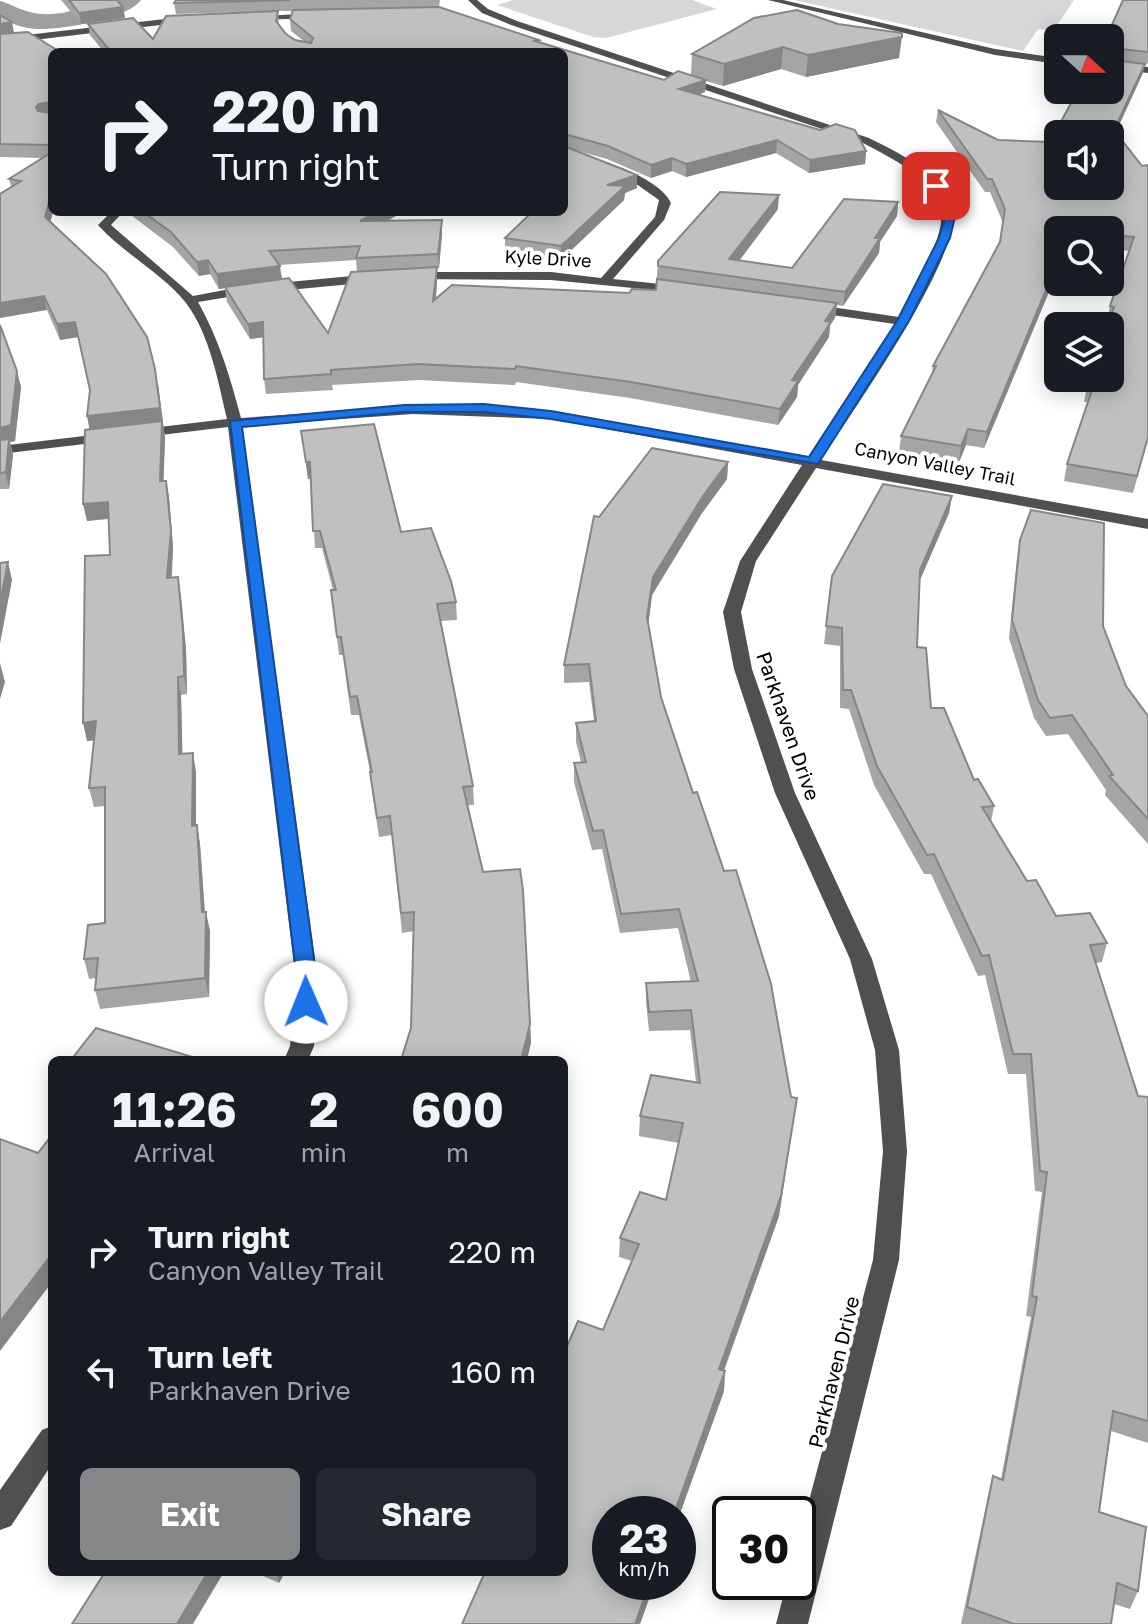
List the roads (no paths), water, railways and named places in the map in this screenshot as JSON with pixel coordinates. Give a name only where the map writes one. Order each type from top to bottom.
[{"type":"street","points":[[772,0],[995,52],[1044,59]]},
{"type":"street","name":"Parkhaven Drive","points":[[476,7],[587,48],[865,140],[918,170],[936,186],[947,203],[949,221],[945,238],[903,321],[748,561],[732,612],[743,669],[785,793],[861,959],[887,1050],[895,1151],[886,1260],[792,1624]]},
{"type":"street","points":[[246,17],[330,15]]},
{"type":"street","points":[[284,31],[288,17]]},
{"type":"street","points":[[0,41],[136,23],[203,18]]},
{"type":"street","points":[[50,35],[57,43]]},
{"type":"street","points":[[1124,67],[1148,70]]},
{"type":"street","points":[[568,154],[639,181],[665,198],[666,206],[660,218],[605,281]]},
{"type":"street","points":[[113,216],[104,225],[190,300],[205,326],[222,371],[235,424],[307,981],[302,1046],[298,1056]]},
{"type":"street","name":"Kyle Drive","points":[[190,300],[321,282],[421,276],[551,276],[690,291]]},
{"type":"street","points":[[802,307],[903,321]]},
{"type":"street","name":"Canyon Valley Trail","points":[[0,450],[404,409],[484,408],[551,415],[1148,524]]},
{"type":"street","points":[[0,1516],[48,1445]]},
{"type":"waterway","points":[[0,9],[34,21],[62,20],[128,0]]}]
